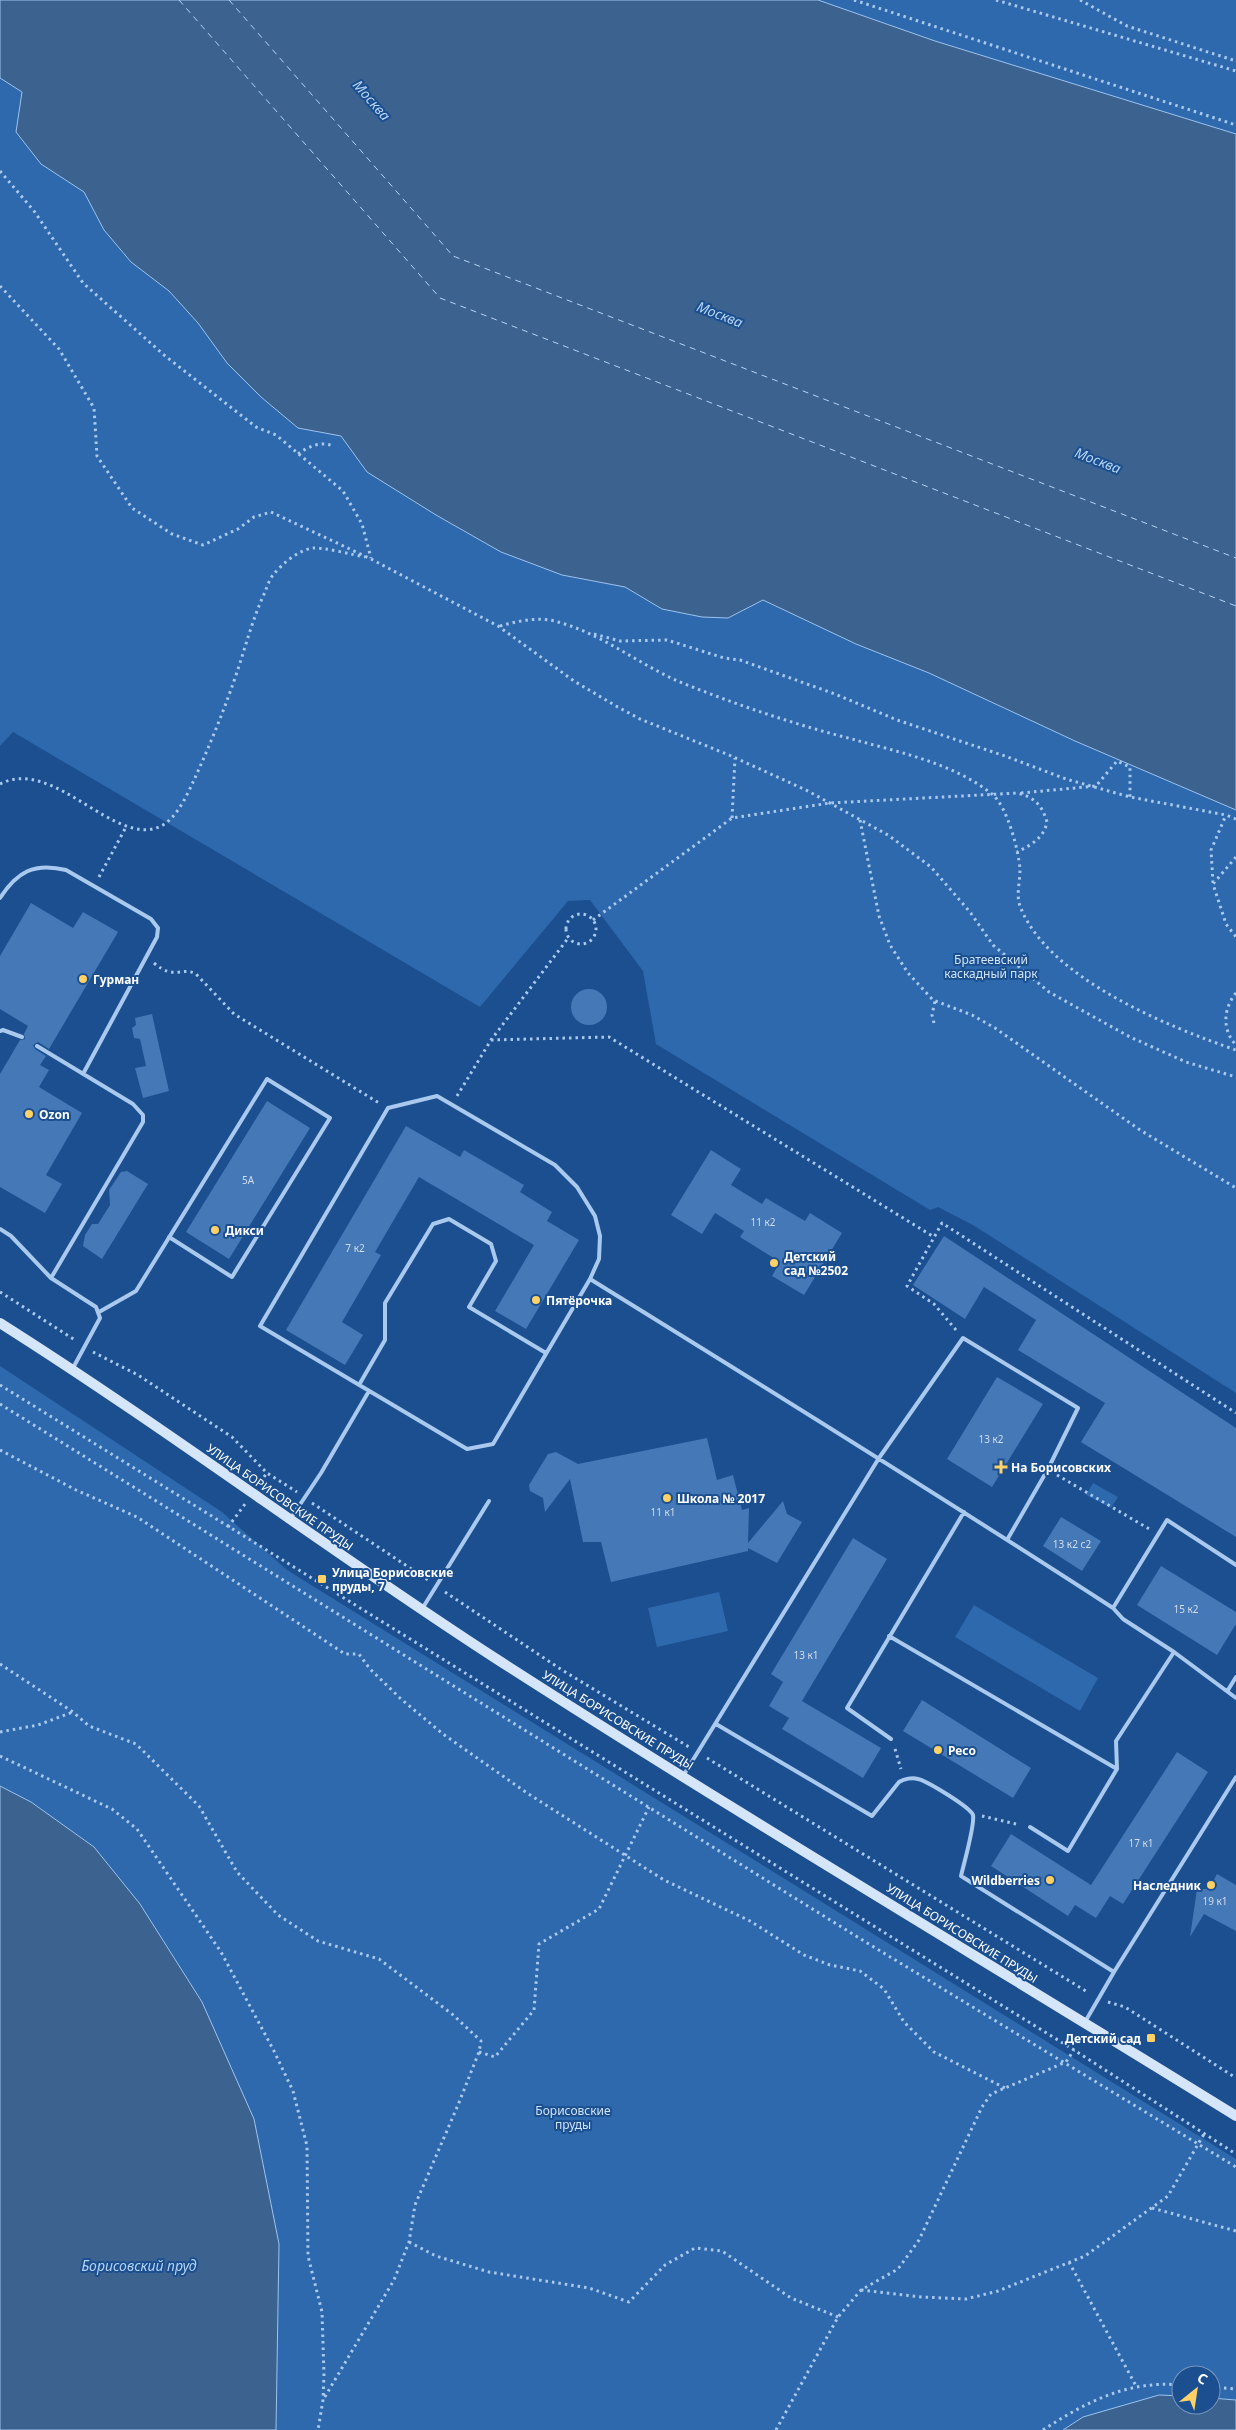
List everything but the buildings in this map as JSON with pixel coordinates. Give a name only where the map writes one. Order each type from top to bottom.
[{"type":"main road","name":"УЛИЦА БОРИСОВСКИЕ ПРУДЫ","points":[[0,1323],[73,1369],[422,1609],[683,1776],[1236,2116]]},
{"type":"lane","points":[[0,898],[12,880],[34,868],[50,866],[66,870],[94,886],[151,919],[158,928],[157,937],[83,1074]]},
{"type":"lane","points":[[0,1031],[22,1037]]},
{"type":"lane","points":[[37,1046],[139,1109],[143,1122],[51,1278]]},
{"type":"lane","points":[[99,1312],[136,1291],[169,1237],[267,1079],[330,1118],[232,1276],[169,1237]]},
{"type":"lane","points":[[437,1096],[555,1165],[577,1187],[595,1216],[600,1236],[599,1259],[590,1279],[493,1444],[467,1449],[260,1326],[388,1108],[437,1096]]},
{"type":"lane","points":[[359,1384],[385,1340],[386,1303],[433,1224],[449,1219],[491,1244],[496,1262],[469,1307],[546,1353]]},
{"type":"lane","points":[[0,1229],[11,1236],[51,1278],[96,1307],[99,1312],[100,1318],[73,1369]]},
{"type":"lane","points":[[590,1279],[879,1458],[1113,1608],[1123,1618],[1228,1690],[1236,1698]]},
{"type":"lane","points":[[683,1776],[879,1458],[963,1338],[1078,1408],[1048,1469],[1007,1540]]},
{"type":"lane","points":[[290,1520],[369,1391]]},
{"type":"lane","points":[[422,1609],[489,1501]]},
{"type":"lane","points":[[891,1739],[847,1708],[964,1512]]},
{"type":"lane","points":[[1113,1608],[1167,1520],[1236,1565]]},
{"type":"lane","points":[[890,1636],[1117,1769]]},
{"type":"lane","points":[[1030,1828],[1068,1851],[1117,1769],[1116,1741],[1174,1652]]},
{"type":"lane","points":[[1228,1690],[1236,1677]]},
{"type":"lane","points":[[716,1724],[872,1816],[899,1782],[905,1779],[917,1778],[966,1807],[972,1813],[974,1826],[961,1876],[1114,1972]]},
{"type":"lane","points":[[1085,2023],[1114,1972],[1236,1777]]},
{"type":"path","points":[[854,0],[1236,125]]},
{"type":"path","points":[[996,0],[1236,70]]},
{"type":"path","points":[[1080,0],[1127,26],[1236,61]]},
{"type":"path","points":[[0,172],[34,211],[83,283],[164,354],[256,427],[276,435],[343,491],[362,524],[371,558]]},
{"type":"path","points":[[0,286],[59,349],[94,408],[96,456],[132,508],[172,534],[203,545],[238,529],[254,517],[271,512],[371,558],[498,626],[574,681],[640,719],[735,758],[806,790],[888,835],[930,867],[970,912],[993,945],[1049,992],[1130,1037],[1186,1062],[1236,1078]]},
{"type":"path","points":[[298,454],[313,446],[326,443],[333,446]]},
{"type":"path","points":[[0,784],[6,781],[31,780],[52,785],[126,827],[149,830],[163,826],[183,804],[208,750],[235,680],[255,613],[272,576],[291,558],[313,548],[371,558]]},
{"type":"path","points":[[498,626],[526,619],[556,621],[620,641],[667,640],[724,658],[740,660],[835,694],[897,720],[1005,756],[1066,779],[1130,797],[1226,815],[1236,819]]},
{"type":"path","points":[[588,632],[686,685],[753,709],[928,761],[968,778],[994,796],[1005,812],[1020,868],[1018,904],[1028,923],[1042,942],[1065,966],[1104,991],[1158,1018],[1205,1039],[1236,1050]]},
{"type":"path","points":[[732,818],[735,758]]},
{"type":"path","points":[[593,920],[732,818],[830,803],[994,796],[1096,786],[1117,761],[1130,767],[1130,797]]},
{"type":"path","points":[[1017,852],[1032,845],[1042,835],[1048,822],[1041,805],[1028,796],[1018,793]]},
{"type":"path","points":[[1226,815],[1211,850],[1213,884],[1226,924],[1236,937]]},
{"type":"path","points":[[860,820],[875,898],[885,934],[908,973],[935,1001],[972,1015],[994,1028],[1140,1130],[1236,1188]]},
{"type":"path","points":[[94,886],[126,827]]},
{"type":"path","points":[[1213,884],[1236,857]]},
{"type":"path","points":[[587,915],[593,920],[596,932],[591,940],[582,944],[576,943],[569,937],[566,930],[568,922],[574,916],[587,915]]},
{"type":"path","points":[[452,1104],[491,1040],[569,937]]},
{"type":"path","points":[[149,951],[154,962],[164,971],[178,974],[191,972],[196,974],[234,1014],[388,1108]]},
{"type":"path","points":[[1236,993],[1229,1002],[1226,1022],[1228,1032],[1236,1045]]},
{"type":"path","points":[[934,1023],[932,1015],[935,1001]]},
{"type":"path","points":[[491,1040],[609,1037],[934,1237]]},
{"type":"path","points":[[963,1338],[934,1304],[907,1286],[942,1224],[1236,1413]]},
{"type":"path","points":[[0,1292],[85,1347],[138,1375],[232,1437],[267,1473],[562,1670],[1099,1999],[1125,2008],[1236,2078]]},
{"type":"path","points":[[0,1385],[1074,2050],[1236,2154]]},
{"type":"path","points":[[0,1404],[864,1941],[1236,2166]]},
{"type":"path","points":[[0,1450],[76,1490],[136,1517],[345,1654],[359,1654],[370,1669],[401,1699],[443,1734],[527,1792],[664,1880],[750,1921],[804,1955],[830,1965],[860,1971],[884,1989],[904,2022],[934,2052],[1004,2088]]},
{"type":"path","points":[[1048,1469],[1159,1534]]},
{"type":"path","points":[[0,1664],[73,1712],[89,1726],[136,1744],[199,1806],[237,1872],[278,1915],[318,1941],[379,1959],[452,2014],[480,2041],[479,2052],[415,2205],[409,2242],[394,2280],[323,2400]]},
{"type":"path","points":[[0,1732],[38,1725],[73,1712]]},
{"type":"path","points":[[891,1739],[905,1779]]},
{"type":"path","points":[[0,1756],[112,1809],[138,1829],[230,1968],[278,2059],[293,2092],[307,2146],[308,2256],[322,2312],[323,2400],[318,2430]]},
{"type":"path","points":[[479,2052],[495,2057],[534,2010],[540,1944],[599,1909],[649,1807]]},
{"type":"path","points":[[972,1813],[1030,1828]]},
{"type":"path","points":[[776,2430],[838,2317],[861,2290],[898,2269],[919,2240],[982,2107],[991,2094],[1066,2062],[1074,2050]]},
{"type":"path","points":[[861,2290],[922,2297],[966,2299],[998,2291],[1085,2256],[1168,2196],[1204,2134]]},
{"type":"path","points":[[1152,2208],[1236,2231]]},
{"type":"path","points":[[409,2242],[436,2256],[489,2272],[589,2288],[629,2302],[665,2265],[695,2248],[722,2251],[791,2298],[838,2317]]},
{"type":"path","points":[[1069,2262],[1136,2386]]},
{"type":"path","points":[[1042,2430],[1080,2406],[1136,2386],[1171,2384]]},
{"type":"path","points":[[1221,2388],[1236,2389]]},
{"type":"green space","points":[[818,0],[1236,0],[1236,134],[935,41]]},
{"type":"green space","name":"Братеевский каскадный парк","points":[[0,78],[22,92],[16,132],[41,164],[84,192],[104,230],[131,262],[169,291],[198,323],[227,363],[261,397],[298,428],[341,436],[367,472],[436,515],[501,552],[562,575],[625,587],[662,609],[702,617],[728,618],[763,600],[856,644],[929,673],[1075,741],[1236,810],[1236,1393],[973,1225],[938,1207],[930,1210],[656,1044],[643,971],[590,900],[568,901],[480,1007],[13,732],[0,746]]},
{"type":"green space","name":"Борисовские пруды","points":[[0,1366],[222,1512],[287,1570],[1236,2159],[1236,2400],[1221,2399],[1221,2365],[1171,2365],[1171,2396],[1159,2395],[1083,2417],[1063,2430],[276,2430],[279,2244],[202,2002],[140,1904],[94,1847],[31,1802],[0,1786]]},
{"type":"green space","points":[[1093,1483],[1118,1497],[1111,1508],[1086,1495]]},
{"type":"green space","points":[[719,1592],[728,1631],[657,1647],[648,1608]]},
{"type":"green space","points":[[974,1605],[1098,1678],[1080,1711],[955,1637]]},
{"type":"water","name":"Москва","points":[[0,0],[818,0],[935,41],[1236,134],[1236,810],[1075,741],[929,673],[856,644],[763,600],[728,618],[702,617],[662,609],[625,587],[562,575],[501,552],[436,515],[367,472],[341,436],[298,428],[261,397],[227,363],[198,323],[169,291],[131,262],[104,230],[84,192],[41,164],[16,132],[22,92],[0,78]]},
{"type":"water","name":"Борисовский пруд","points":[[0,1786],[31,1802],[94,1847],[140,1904],[202,2002],[254,2119],[279,2244],[276,2430],[0,2430]]},
{"type":"water","points":[[1159,2395],[1171,2396],[1171,2415],[1221,2415],[1221,2399],[1236,2400],[1236,2430],[1063,2430],[1083,2417]]},
{"type":"ferry route","points":[[179,0],[440,298],[1236,606]]},
{"type":"ferry route","points":[[229,0],[453,256],[1236,558]]},
{"type":"place","name":"Гурман","points":[[83,979]]},
{"type":"place","name":"Ozon","points":[[29,1114]]},
{"type":"place","name":"Дикси","points":[[215,1230]]},
{"type":"place","name":"Детский сад №2502","points":[[774,1263]]},
{"type":"place","name":"Пятёрочка","points":[[536,1300]]},
{"type":"place","name":"На Борисовских","points":[[1001,1467]]},
{"type":"place","name":"Школа № 2017","points":[[667,1498]]},
{"type":"place","name":"Улица Борисовские пруды, 7","points":[[322,1579]]},
{"type":"place","name":"Ресо","points":[[938,1750]]},
{"type":"place","name":"Wildberries","points":[[1050,1880]]},
{"type":"place","name":"Наследник","points":[[1211,1885]]},
{"type":"place","name":"Детский сад","points":[[1151,2038]]}]
